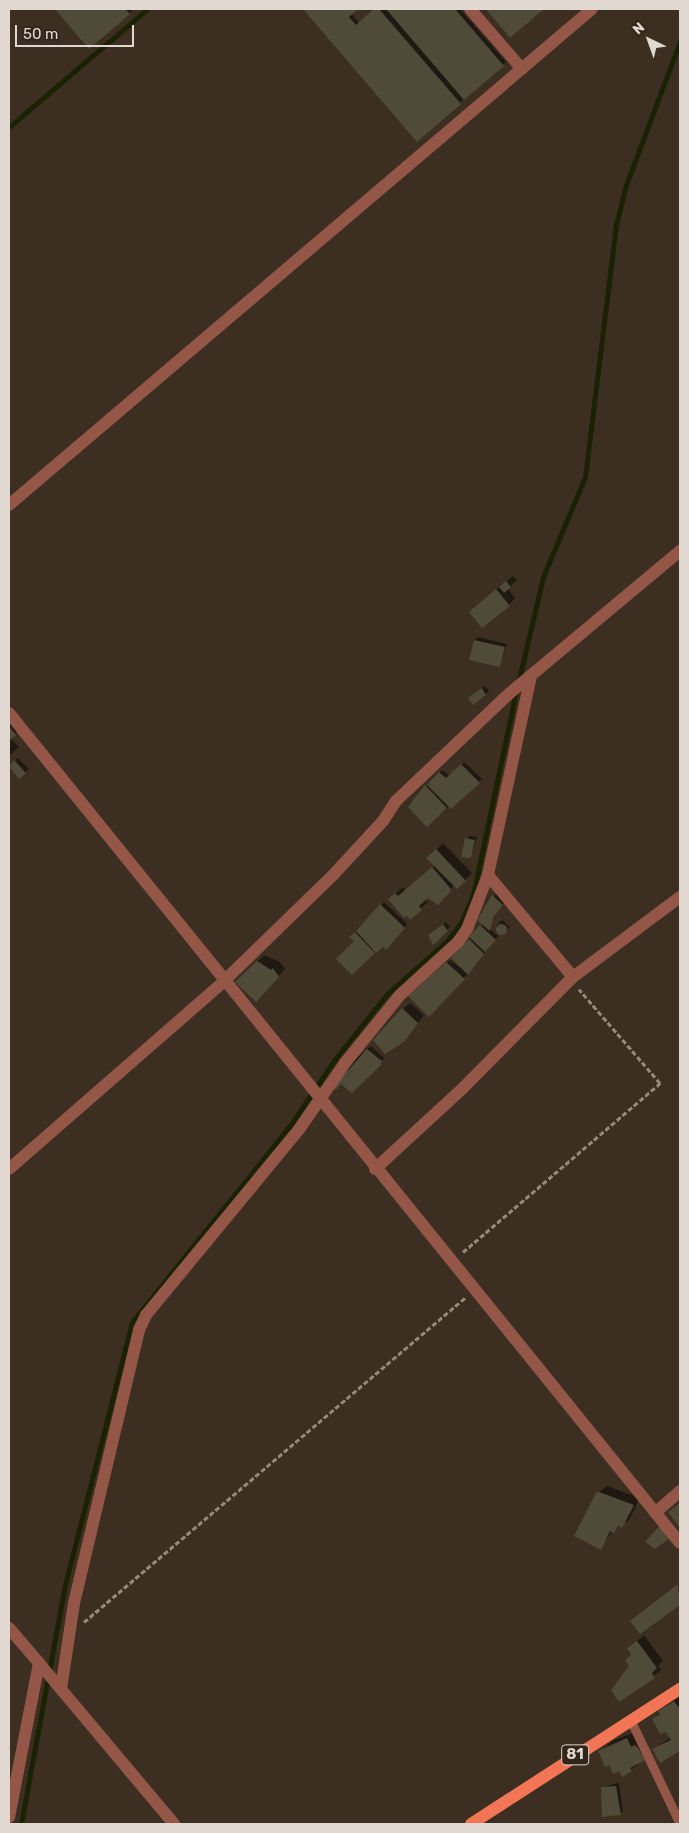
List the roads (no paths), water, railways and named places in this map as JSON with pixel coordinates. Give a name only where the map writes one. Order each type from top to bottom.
[{"type":"main road","name":"81","points":[[471,1824],[680,1689]]},
{"type":"street","points":[[470,9],[522,70]]},
{"type":"street","points":[[9,505],[592,9]]},
{"type":"street","points":[[9,1169],[223,982],[334,874],[383,821],[396,801],[510,692],[680,551]]},
{"type":"street","points":[[57,1684],[139,1330],[146,1315],[315,1094],[400,995],[458,942],[467,929],[488,875],[528,679]]},
{"type":"street","points":[[9,713],[223,982],[680,1542]]},
{"type":"street","points":[[488,875],[573,977]]},
{"type":"street","points":[[376,1168],[462,1089],[573,977],[680,896]]},
{"type":"street","points":[[656,1512],[680,1491]]},
{"type":"street","points":[[9,1628],[174,1824]]},
{"type":"street","points":[[9,1817],[40,1665]]},
{"type":"lane","points":[[630,1720],[680,1824]]},
{"type":"waterway","points":[[9,127],[147,9]]},
{"type":"waterway","points":[[518,683],[543,577],[585,477],[616,225],[626,185],[680,41]]},
{"type":"waterway","points":[[21,1824],[65,1585],[132,1322],[289,1127],[335,1059],[387,994],[448,940],[461,923],[473,895],[516,691]]}]
